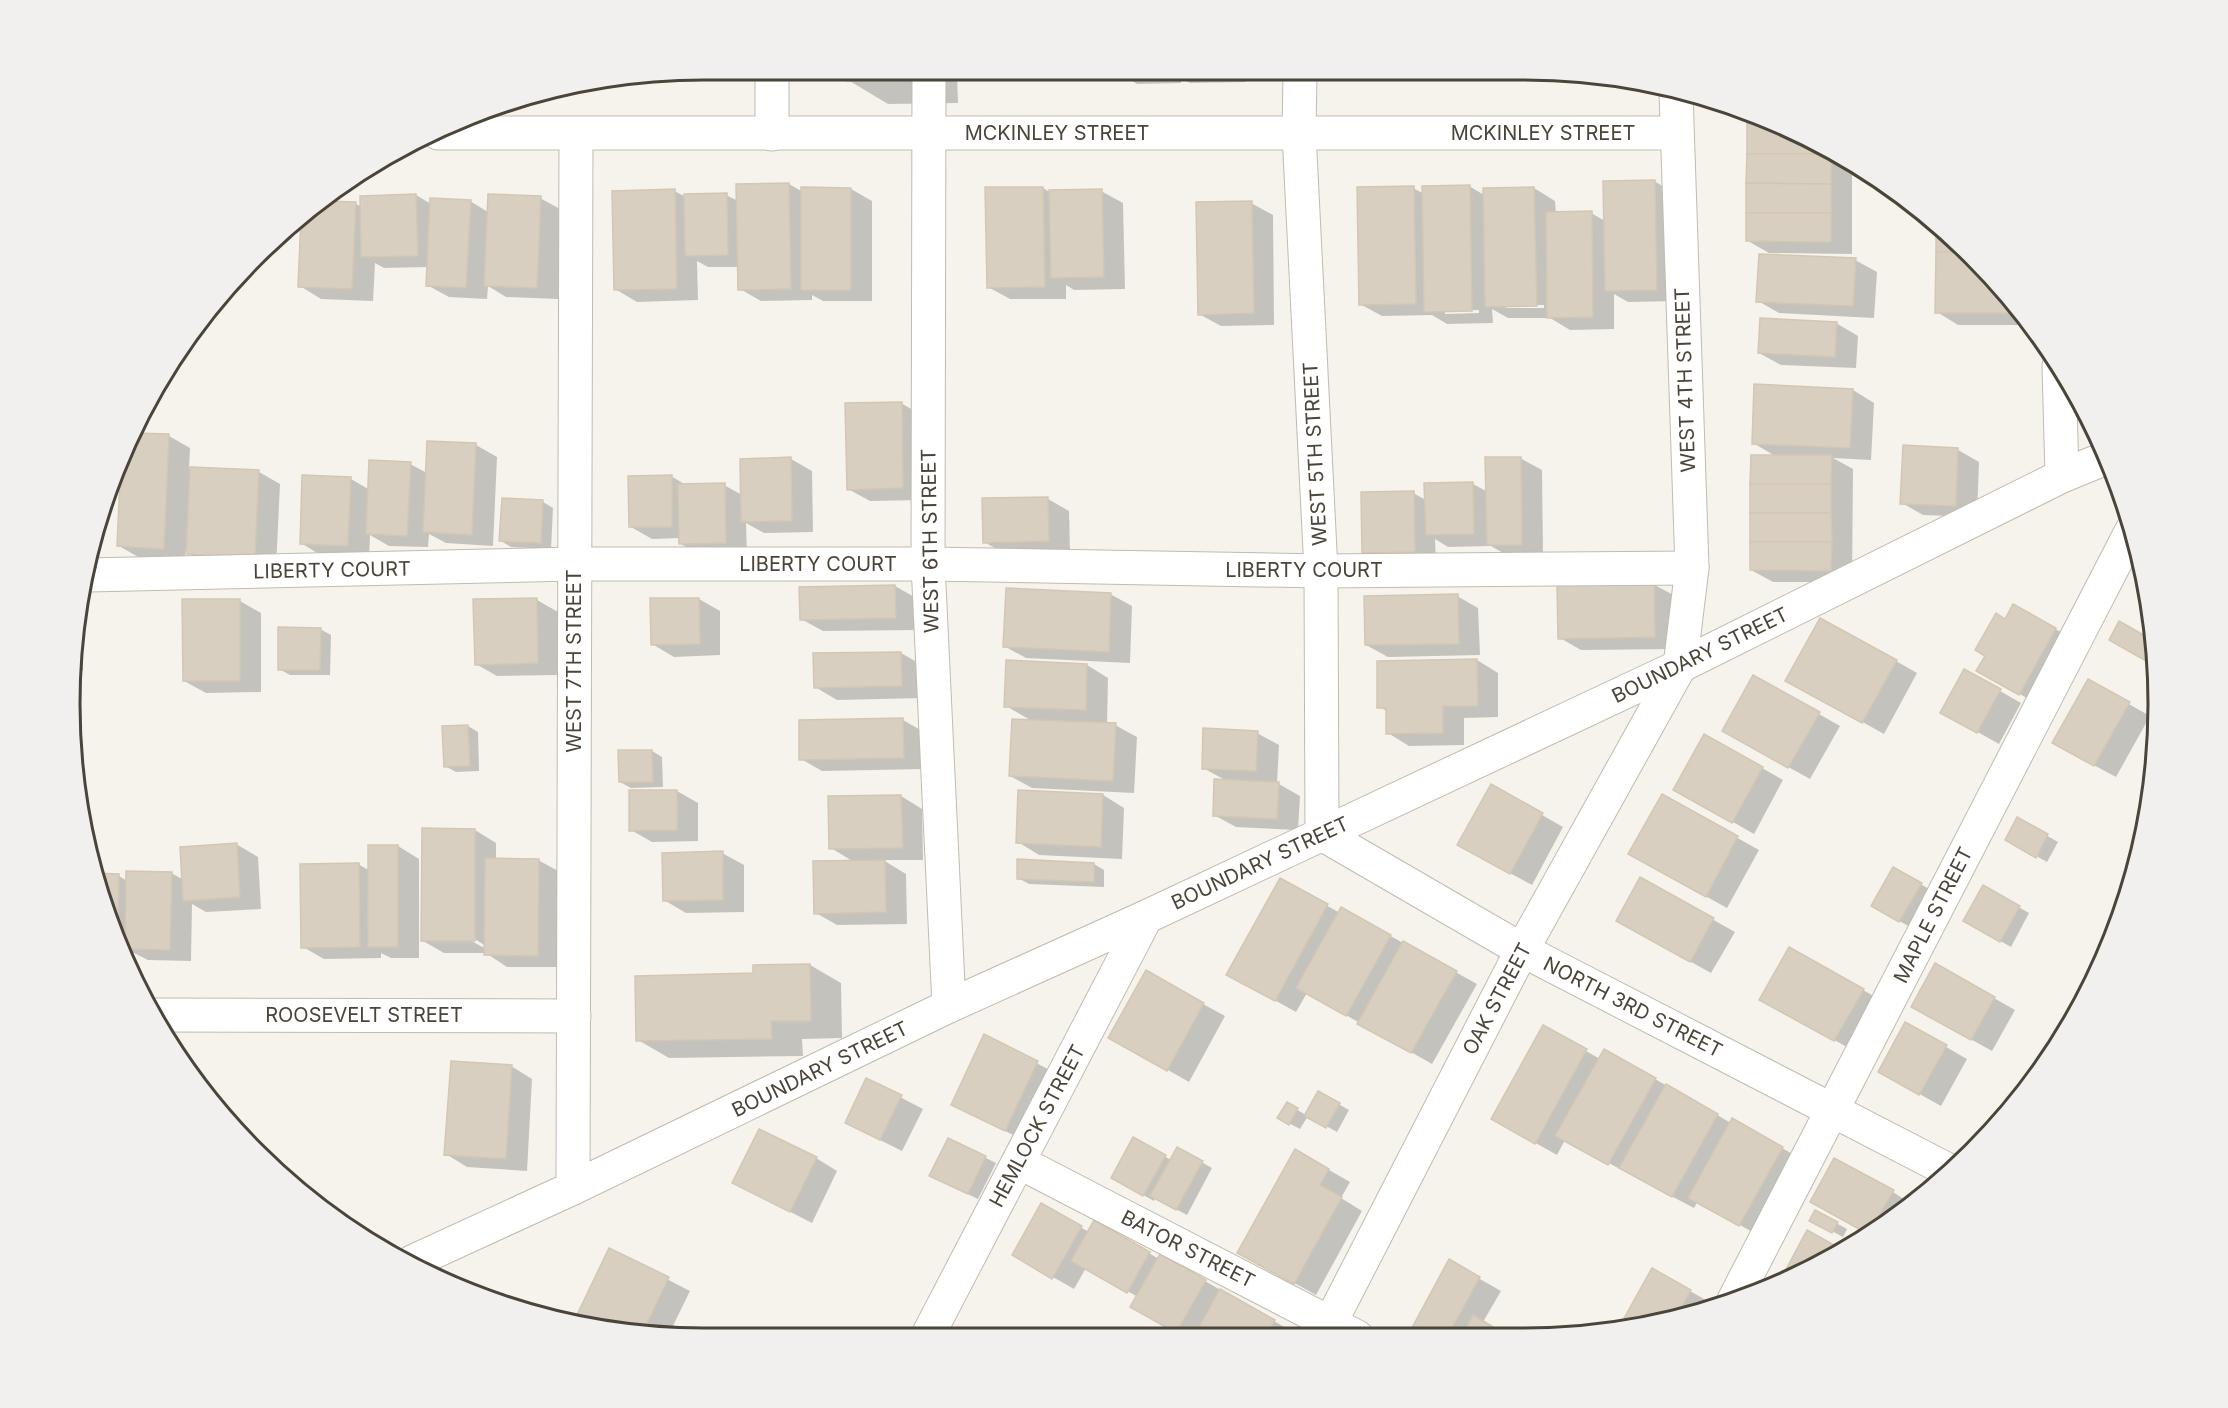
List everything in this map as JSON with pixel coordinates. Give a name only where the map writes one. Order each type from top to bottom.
[{"type":"street","points":[[772,80],[772,134]]},
{"type":"street","name":"WEST 6TH STREET","points":[[929,80],[928,564],[949,1006]]},
{"type":"street","name":"WEST 5TH STREET","points":[[1300,80],[1299,133],[1321,571],[1322,834]]},
{"type":"street","name":"WEST 4TH STREET","points":[[1676,98],[1692,568],[1680,666]]},
{"type":"street","name":"MCKINLEY STREET","points":[[450,134],[1676,134]]},
{"type":"street","name":"WEST 7TH STREET","points":[[573,1188],[576,134]]},
{"type":"street","points":[[2059,383],[2061,476]]},
{"type":"street","name":"BOUNDARY STREET","points":[[419,1259],[573,1188],[949,1006],[1146,917],[1680,666],[2061,476],[2099,461]]},
{"type":"street","name":"MAPLE STREET","points":[[1739,1290],[2127,541]]},
{"type":"street","name":"LIBERTY COURT","points":[[93,575],[574,564],[928,564],[1321,571],[1692,568]]},
{"type":"street","name":"OAK STREET","points":[[1339,1328],[1522,950],[1680,666]]},
{"type":"street","name":"NORTH 3RD STREET","points":[[1322,834],[1522,950],[1943,1167]]},
{"type":"street","name":"HEMLOCK STREET","points":[[932,1328],[1146,917]]},
{"type":"street","name":"ROOSEVELT STREET","points":[[162,1015],[574,1016]]},
{"type":"street","name":"BATOR STREET","points":[[1019,1162],[1330,1328]]},
{"type":"green space","points":[[742,80],[742,81],[663,81]]},
{"type":"building","points":[[846,80],[917,80],[846,81]]},
{"type":"building","points":[[1747,124],[1763,127],[1819,154],[1747,154]]},
{"type":"building","points":[[1747,154],[1819,154],[1831,160],[1831,184],[1746,183]]},
{"type":"building","points":[[1655,180],[1657,290],[1605,291],[1603,181]]},
{"type":"building","points":[[789,183],[791,289],[738,290],[736,184]]},
{"type":"building","points":[[1746,183],[1831,184],[1831,213],[1746,213]]},
{"type":"building","points":[[1470,185],[1472,311],[1424,312],[1422,186]]},
{"type":"building","points":[[1414,186],[1416,304],[1359,305],[1357,187]]},
{"type":"building","points":[[801,187],[851,188],[851,290],[801,290]]},
{"type":"building","points":[[985,187],[1043,187],[1045,287],[987,288]]},
{"type":"building","points":[[1534,187],[1537,306],[1485,307],[1483,188]]},
{"type":"building","points":[[675,189],[677,289],[614,290],[612,191]]},
{"type":"building","points":[[1102,189],[1104,277],[1051,278],[1049,190]]},
{"type":"building","points":[[727,193],[728,255],[685,256],[684,194]]},
{"type":"building","points":[[416,194],[418,256],[361,257],[360,196]]},
{"type":"building","points":[[488,194],[541,196],[537,288],[484,286]]},
{"type":"building","points":[[430,198],[471,200],[466,288],[426,286]]},
{"type":"building","points":[[334,201],[356,202],[352,289],[298,287],[301,227]]},
{"type":"building","points":[[1252,201],[1254,313],[1198,315],[1196,202]]},
{"type":"building","points":[[1592,211],[1593,317],[1547,318],[1546,212]]},
{"type":"building","points":[[1746,213],[1831,213],[1831,242],[1746,241]]},
{"type":"building","points":[[1936,234],[1955,252],[1936,252]]},
{"type":"building","points":[[1936,252],[1955,252],[1994,292],[2010,313],[1935,313]]},
{"type":"building","points":[[1759,254],[1856,258],[1853,306],[1756,302]]},
{"type":"building","points":[[1760,318],[1837,322],[1835,357],[1758,353]]},
{"type":"building","points":[[1754,384],[1853,389],[1850,448],[1752,444]]},
{"type":"building","points":[[902,402],[903,488],[847,490],[845,403]]},
{"type":"building","points":[[142,433],[169,434],[164,549],[117,546],[120,485]]},
{"type":"building","points":[[427,441],[476,443],[472,535],[423,532]]},
{"type":"building","points":[[1903,445],[1958,448],[1956,506],[1900,504]]},
{"type":"building","points":[[1751,455],[1832,455],[1831,484],[1750,484]]},
{"type":"building","points":[[791,457],[792,521],[741,522],[740,459]]},
{"type":"building","points":[[1485,457],[1521,457],[1522,545],[1487,545]]},
{"type":"building","points":[[369,460],[411,462],[407,536],[366,534]]},
{"type":"building","points":[[190,467],[259,470],[255,557],[186,554]]},
{"type":"building","points":[[302,475],[351,477],[348,546],[300,544]]},
{"type":"building","points":[[672,475],[672,527],[629,527],[628,476]]},
{"type":"building","points":[[1473,482],[1474,534],[1426,535],[1424,483]]},
{"type":"building","points":[[725,483],[726,543],[679,544],[678,484]]},
{"type":"building","points":[[1750,484],[1831,484],[1831,513],[1750,513]]},
{"type":"building","points":[[1414,491],[1415,552],[1362,553],[1361,492]]},
{"type":"building","points":[[1048,497],[1049,541],[983,543],[982,498]]},
{"type":"building","points":[[502,498],[543,500],[541,543],[499,541]]},
{"type":"building","points":[[1750,513],[1831,513],[1832,542],[1750,542]]},
{"type":"building","points":[[1750,542],[1832,542],[1831,571],[1750,570]]},
{"type":"building","points":[[1654,583],[1655,637],[1558,639],[1557,585]]},
{"type":"building","points":[[895,585],[896,618],[800,620],[799,587]]},
{"type":"building","points":[[1006,588],[1111,593],[1109,652],[1003,647]]},
{"type":"building","points":[[1458,594],[1459,644],[1365,645],[1364,596]]},
{"type":"building","points":[[537,598],[538,663],[475,665],[473,599]]},
{"type":"building","points":[[650,598],[699,598],[700,644],[651,645]]},
{"type":"building","points":[[182,599],[240,599],[240,681],[183,681]]},
{"type":"building","points":[[2013,604],[2056,628],[2019,695],[1976,671],[1985,656],[1975,650],[1996,613],[2005,619]]},
{"type":"building","points":[[1820,618],[1897,660],[1862,723],[1785,681]]},
{"type":"building","points":[[2119,621],[2144,635],[2146,661],[2109,640]]},
{"type":"building","points":[[278,627],[321,628],[320,670],[278,670]]},
{"type":"building","points":[[901,652],[902,686],[814,688],[813,653]]},
{"type":"building","points":[[1477,659],[1478,706],[1443,706],[1443,733],[1386,734],[1386,708],[1377,708],[1377,661]]},
{"type":"building","points":[[1006,660],[1087,664],[1086,710],[1004,707]]},
{"type":"building","points":[[1964,669],[2001,689],[1977,733],[1940,713]]},
{"type":"building","points":[[1753,675],[1820,712],[1788,768],[1722,731]]},
{"type":"building","points":[[2088,679],[2130,702],[2094,766],[2052,743]]},
{"type":"building","points":[[903,718],[904,758],[799,760],[799,720]]},
{"type":"building","points":[[1012,719],[1116,723],[1113,781],[1009,776]]},
{"type":"building","points":[[468,725],[470,766],[444,767],[442,726]]},
{"type":"building","points":[[1203,728],[1258,731],[1256,771],[1202,769]]},
{"type":"building","points":[[1704,734],[1763,767],[1732,823],[1673,790]]},
{"type":"building","points":[[618,750],[652,750],[653,782],[619,782]]},
{"type":"building","points":[[1214,779],[1279,782],[1277,819],[1213,816]]},
{"type":"building","points":[[1491,784],[1543,813],[1510,874],[1457,845]]},
{"type":"building","points":[[629,790],[677,790],[677,830],[629,831]]},
{"type":"building","points":[[1018,790],[1103,794],[1101,847],[1016,843]]},
{"type":"building","points":[[1662,794],[1738,836],[1706,897],[1628,854]]},
{"type":"building","points":[[901,795],[903,848],[829,849],[828,796]]},
{"type":"building","points":[[2017,817],[2048,834],[2036,858],[2005,840]]},
{"type":"building","points":[[422,828],[475,829],[475,941],[421,941]]},
{"type":"building","points":[[237,843],[240,897],[183,901],[180,847]]},
{"type":"building","points":[[368,845],[398,845],[398,947],[368,947]]},
{"type":"building","points":[[723,851],[723,900],[663,901],[662,853]]},
{"type":"building","points":[[485,858],[539,859],[538,956],[484,955]]},
{"type":"building","points":[[1017,859],[1094,863],[1094,882],[1017,879]]},
{"type":"building","points":[[885,860],[886,912],[814,914],[813,861]]},
{"type":"building","points":[[359,863],[360,947],[301,948],[300,864]]},
{"type":"building","points":[[1893,867],[1922,883],[1899,922],[1871,906]]},
{"type":"building","points":[[126,871],[172,872],[170,950],[130,949],[125,938]]},
{"type":"building","points":[[103,873],[119,874],[118,919]]},
{"type":"building","points":[[1640,877],[1714,918],[1690,962],[1616,921]]},
{"type":"building","points":[[1280,878],[1328,904],[1275,1001],[1226,975]]},
{"type":"building","points":[[1983,885],[2020,906],[2000,942],[1963,921]]},
{"type":"building","points":[[1341,907],[1391,935],[1346,1016],[1296,988]]},
{"type":"building","points":[[1403,941],[1457,971],[1411,1053],[1357,1024]]},
{"type":"building","points":[[1789,947],[1864,989],[1834,1041],[1759,1000]]},
{"type":"building","points":[[1935,963],[1995,997],[1971,1040],[1911,1007]]},
{"type":"building","points":[[810,964],[811,1021],[771,1021],[772,1039],[636,1041],[635,976],[753,973],[753,965]]},
{"type":"building","points":[[1146,970],[1204,1003],[1167,1071],[1108,1038]]},
{"type":"building","points":[[1905,1022],[1947,1045],[1919,1095],[1878,1072]]},
{"type":"building","points":[[1543,1025],[1587,1049],[1535,1144],[1491,1119]]},
{"type":"building","points":[[984,1034],[1038,1061],[1005,1131],[951,1105]]},
{"type":"building","points":[[1604,1049],[1656,1078],[1608,1165],[1555,1136]]},
{"type":"building","points":[[451,1061],[512,1065],[506,1159],[444,1155]]},
{"type":"building","points":[[866,1078],[902,1095],[880,1140],[845,1123]]},
{"type":"building","points":[[1666,1084],[1718,1114],[1672,1197],[1619,1168]]},
{"type":"building","points":[[1318,1091],[1340,1103],[1326,1128],[1304,1116]]},
{"type":"building","points":[[1287,1102],[1298,1108],[1289,1125],[1277,1118]]},
{"type":"building","points":[[1732,1118],[1783,1147],[1739,1226],[1688,1198]]},
{"type":"building","points":[[759,1129],[817,1157],[790,1212],[732,1183]]},
{"type":"building","points":[[1133,1137],[1166,1155],[1143,1196],[1111,1178]]},
{"type":"building","points":[[948,1138],[986,1156],[968,1194],[929,1176]]},
{"type":"building","points":[[1177,1147],[1203,1161],[1176,1210],[1150,1196]]},
{"type":"building","points":[[1295,1149],[1329,1169],[1320,1185],[1342,1197],[1294,1284],[1237,1253]]},
{"type":"building","points":[[1834,1158],[1894,1190],[1877,1219],[1860,1230],[1810,1202]]},
{"type":"building","points":[[1041,1203],[1082,1226],[1052,1279],[1012,1255]]},
{"type":"building","points":[[1815,1210],[1838,1222],[1832,1233],[1809,1221]]},
{"type":"building","points":[[1094,1220],[1150,1252],[1127,1293],[1071,1261]]},
{"type":"building","points":[[1807,1230],[1835,1246],[1800,1264],[1785,1271]]},
{"type":"building","points":[[609,1248],[669,1277],[646,1325],[577,1316]]},
{"type":"building","points":[[1160,1254],[1206,1280],[1179,1328],[1167,1328],[1130,1307]]},
{"type":"building","points":[[1449,1259],[1480,1277],[1452,1328],[1412,1328]]},
{"type":"building","points":[[1652,1268],[1691,1290],[1681,1308],[1623,1320]]},
{"type":"building","points":[[1220,1289],[1275,1320],[1270,1328],[1198,1328]]},
{"type":"building","points":[[1473,1315],[1495,1328],[1466,1328]]}]
